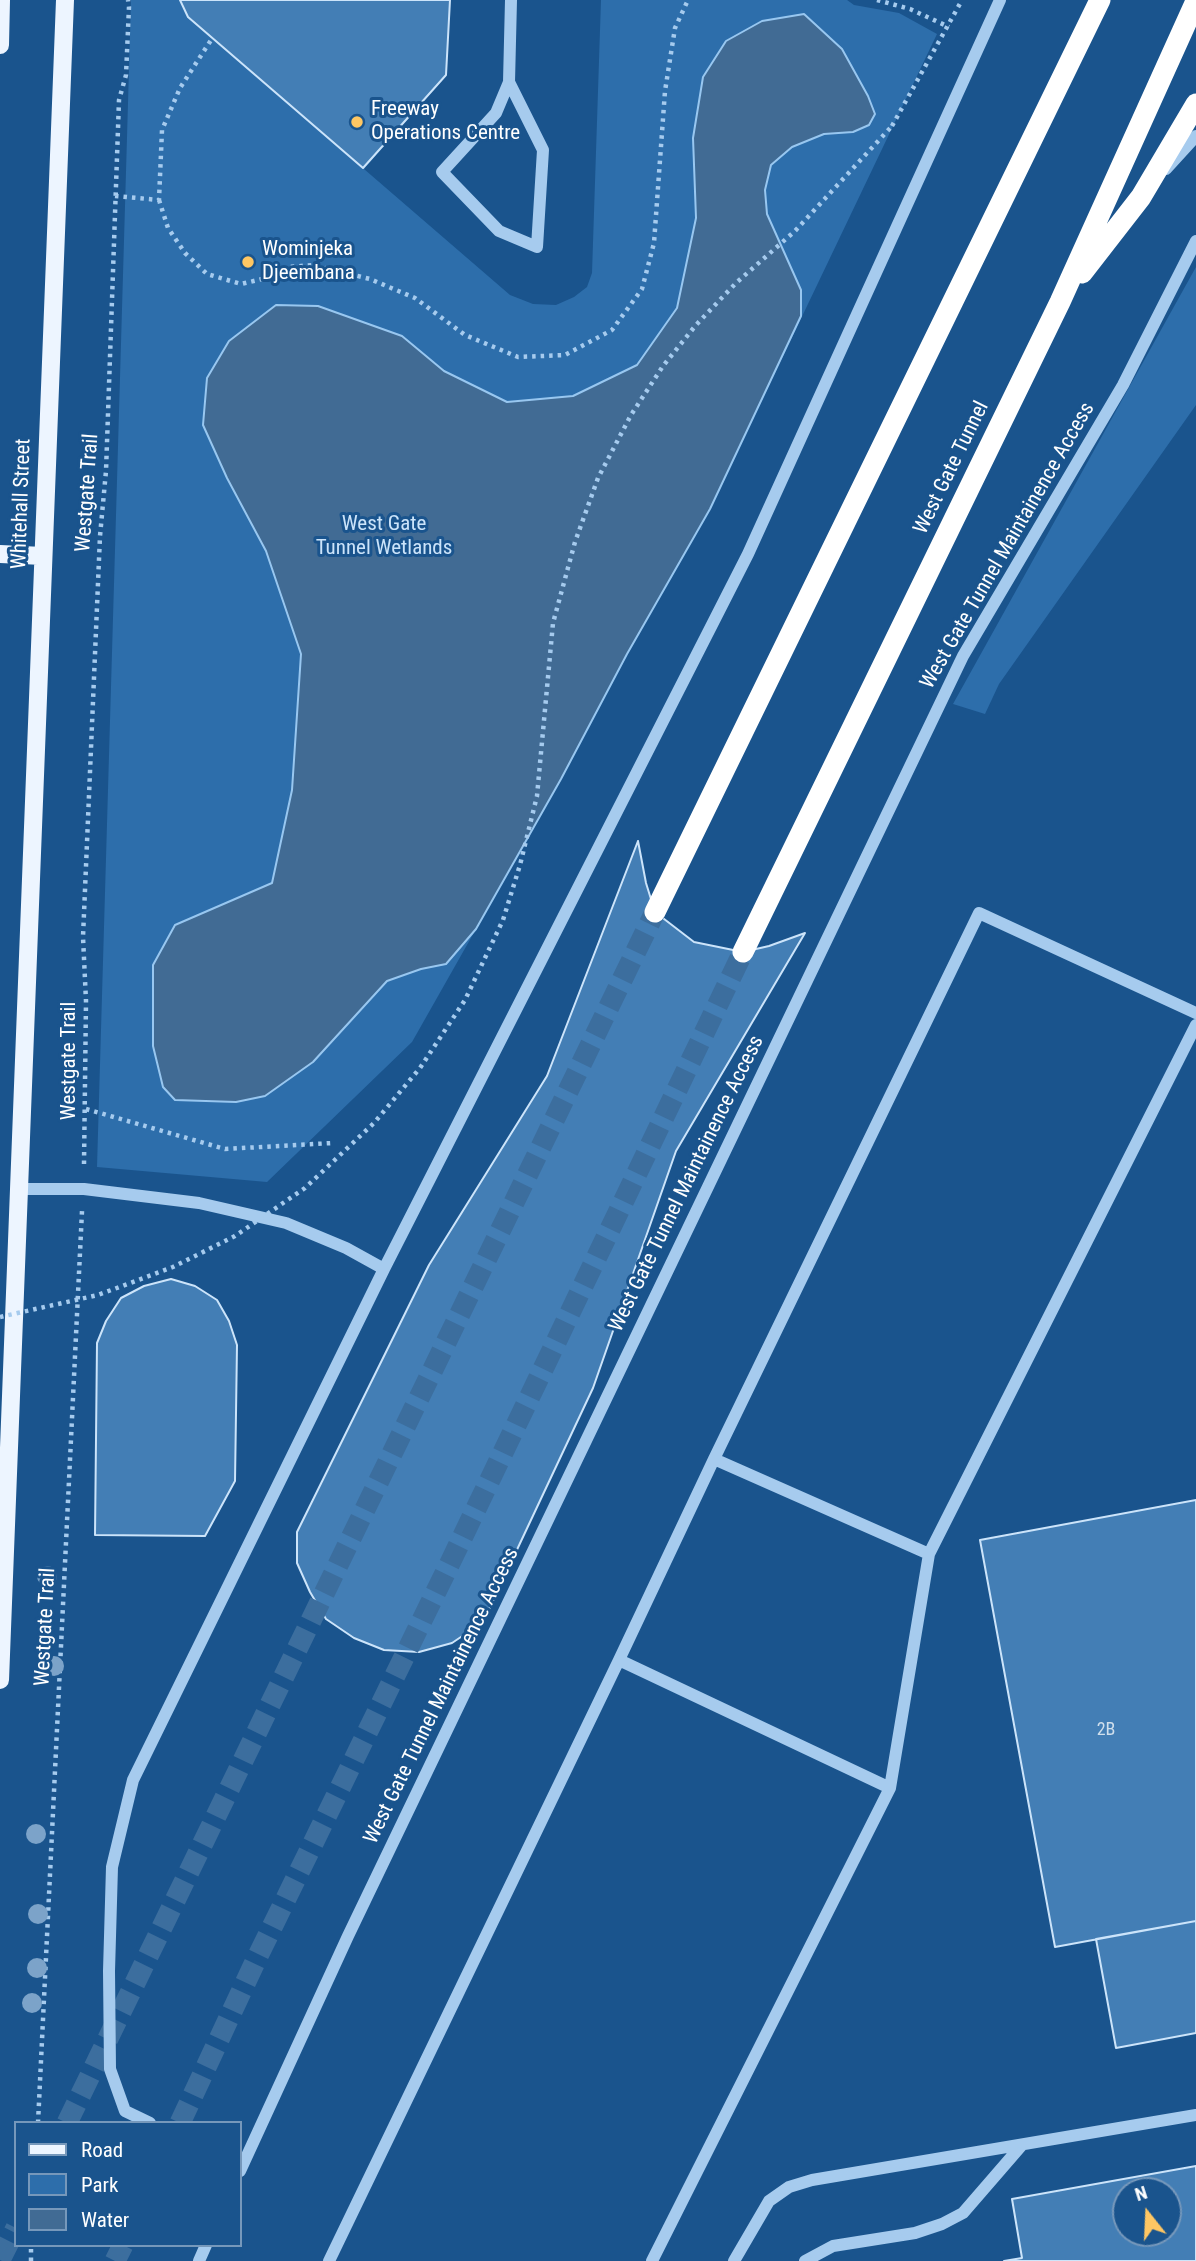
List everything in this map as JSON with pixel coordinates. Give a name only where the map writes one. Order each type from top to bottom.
[{"type":"highway","points":[[655,912],[1100,0]]},
{"type":"highway","name":"West Gate Tunnel","points":[[743,952],[1060,302],[1196,1]]},
{"type":"highway","points":[[1060,302],[1141,197],[1196,104]]},
{"type":"main road","points":[[0,45],[1,0]]},
{"type":"main road","name":"Whitehall Street","points":[[0,1680],[4,1315],[18,1189],[65,0]]},
{"type":"main road","points":[[0,554],[43,556]]},
{"type":"lane","points":[[509,82],[543,150],[537,247],[499,231],[442,172],[496,113],[509,82],[512,0]]},
{"type":"lane","points":[[146,2121],[125,2111],[110,2069],[112,1867],[132,1780],[384,1269],[747,554],[1000,0]]},
{"type":"lane","points":[[1141,197],[1196,136]]},
{"type":"lane","name":"West Gate Tunnel Maintainence Access","points":[[242,2162],[354,1923],[963,656],[1123,385],[1196,241]]},
{"type":"lane","points":[[329,2261],[979,913],[1196,1013]]},
{"type":"lane","points":[[652,2261],[890,1788],[929,1554],[1196,1026]]},
{"type":"lane","points":[[18,1189],[84,1189],[199,1203],[286,1223],[346,1248],[384,1269]]},
{"type":"lane","points":[[714,1459],[929,1554]]},
{"type":"lane","points":[[620,1660],[890,1788]]},
{"type":"lane","points":[[734,2261],[769,2201],[789,2187],[812,2180],[1196,2115]]},
{"type":"lane","points":[[804,2261],[833,2246],[915,2233],[963,2213],[1021,2146]]},
{"type":"path","name":"Westgate Trail","points":[[38,2121],[84,1189],[86,1001],[83,937],[100,536],[106,471],[119,100],[126,75],[130,7],[128,0]]},
{"type":"path","points":[[877,0],[910,9],[949,27]]},
{"type":"path","points":[[4,1315],[98,1295],[173,1267],[235,1236],[305,1188],[374,1123],[420,1068],[465,1000],[503,920],[520,865],[537,796],[554,623],[575,541],[598,478],[631,415],[663,366],[696,325],[736,284],[795,231],[892,126],[962,0]]},
{"type":"path","points":[[115,196],[159,200],[162,130],[180,88],[213,37]]},
{"type":"path","points":[[86,1109],[225,1149],[333,1143]]},
{"type":"green space","name":"West Gate Tunnel Wetlands","points":[[131,0],[450,0],[446,75],[364,169],[510,295],[533,304],[556,305],[574,297],[587,287],[592,273],[601,0],[847,0],[854,5],[899,13],[937,34],[710,509],[412,1042],[267,1182],[97,1167]]},
{"type":"green space","points":[[1196,267],[1196,405],[999,684],[985,714],[953,704]]},
{"type":"water","points":[[804,14],[842,49],[875,114],[869,125],[853,132],[824,134],[792,147],[771,165],[765,190],[767,214],[801,290],[801,316],[710,509],[476,929],[446,964],[421,969],[387,981],[313,1062],[265,1096],[236,1102],[175,1100],[163,1087],[153,1046],[153,965],[175,925],[272,883],[292,790],[301,654],[266,551],[227,478],[203,425],[207,378],[229,341],[276,305],[318,306],[402,336],[444,371],[507,402],[573,396],[637,365],[677,308],[696,218],[693,138],[703,77],[726,41],[762,21]]},
{"type":"building","name":"Freeway Operations Centre","points":[[180,0],[450,0],[446,75],[363,168],[188,17]]},
{"type":"building","points":[[638,841],[655,912],[694,942],[743,952],[805,933],[676,1151],[593,1388],[483,1622],[452,1643],[419,1652],[384,1650],[354,1638],[326,1619],[297,1563],[297,1532],[429,1265],[547,1076]]},
{"type":"building","points":[[171,1279],[195,1286],[217,1300],[229,1321],[237,1345],[235,1481],[205,1536],[95,1535],[97,1343],[106,1321],[121,1298],[144,1286]]},
{"type":"building","points":[[1196,1500],[1196,1921],[1055,1947],[980,1540]]},
{"type":"building","points":[[1196,1921],[1196,2033],[1116,2048],[1096,1939]]},
{"type":"building","points":[[1196,2166],[1196,2261],[1004,2261],[1022,2258],[1012,2199],[1112,2181],[1112,2247],[1182,2247],[1182,2177],[1135,2177]]},
{"type":"tunnel","points":[[68,2121],[655,912]]},
{"type":"tunnel","points":[[181,2121],[255,1962],[743,952]]},
{"type":"tunnel","points":[[0,2260],[14,2232]]},
{"type":"tunnel","points":[[115,2261],[122,2247]]},
{"type":"place","name":"Freeway Operations Centre","points":[[357,122]]},
{"type":"place","name":"Wominjeka Djeembana","points":[[248,262]]}]
